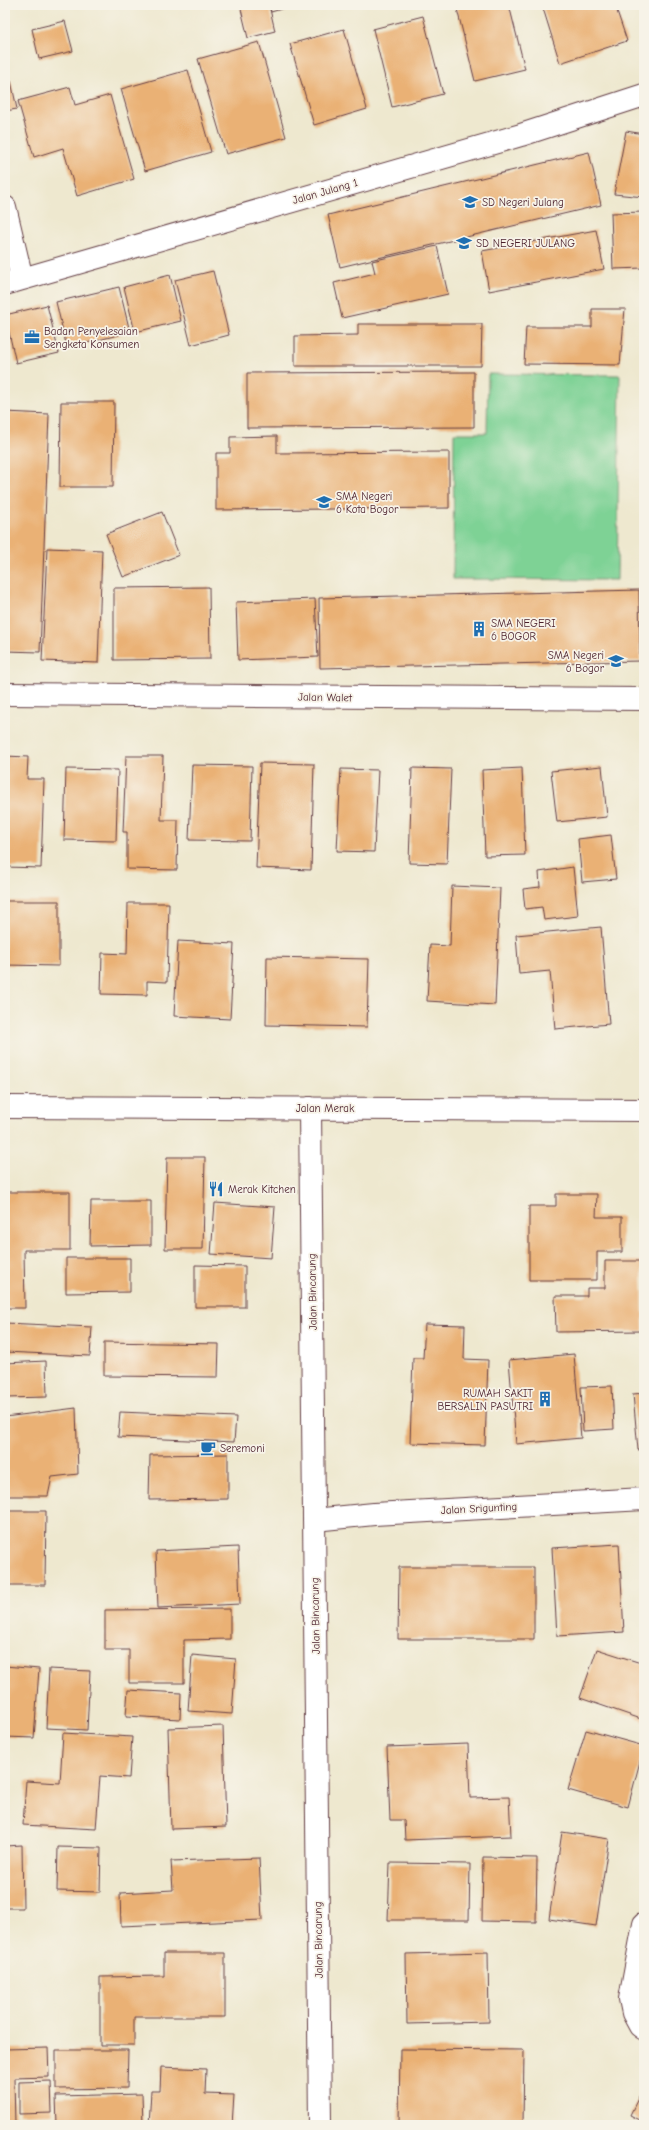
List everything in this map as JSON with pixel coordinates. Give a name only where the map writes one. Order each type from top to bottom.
[{"type":"street","name":"Jalan Julang 1","points":[[14,281],[521,135],[644,95]]},
{"type":"street","points":[[5,207],[14,281]]},
{"type":"street","name":"Jalan Walet","points":[[5,694],[644,699]]},
{"type":"street","name":"Jalan Merak","points":[[5,1107],[644,1110]]},
{"type":"street","name":"Jalan Bincarung","points":[[310,1108],[320,2125]]},
{"type":"street","name":"Jalan Srigunting","points":[[314,1520],[382,1514],[644,1499]]},
{"type":"street","points":[[644,1924],[630,1999],[633,2013],[640,2026],[644,2029]]},
{"type":"green space","points":[[488,374],[620,375],[617,580],[453,579],[454,433],[487,433]]},
{"type":"building","points":[[240,5],[269,5],[275,31],[248,38]]},
{"type":"building","points":[[269,5],[295,5],[271,12]]},
{"type":"building","points":[[456,5],[509,5],[525,69],[475,81]]},
{"type":"building","points":[[542,5],[615,5],[627,41],[560,63]]},
{"type":"building","points":[[423,16],[443,94],[392,107],[373,29]]},
{"type":"building","points":[[65,21],[73,51],[39,59],[32,29]]},
{"type":"building","points":[[344,29],[367,109],[314,125],[290,44]]},
{"type":"building","points":[[259,42],[286,137],[226,154],[198,59]]},
{"type":"building","points":[[188,70],[211,152],[145,171],[121,89]]},
{"type":"building","points":[[11,81],[17,109],[5,111],[5,82]]},
{"type":"building","points":[[70,87],[75,105],[110,95],[134,179],[77,196],[63,148],[34,157],[18,101]]},
{"type":"building","points":[[626,131],[644,134],[644,197],[614,194]]},
{"type":"building","name":"SD NEGERI JULANG","points":[[589,152],[601,205],[340,267],[328,215]]},
{"type":"building","points":[[644,212],[644,268],[613,269],[611,213]]},
{"type":"building","name":"SD NEGERI JULANG","points":[[596,230],[604,269],[489,291],[482,251]]},
{"type":"building","points":[[437,246],[448,294],[342,318],[334,283],[375,273],[372,261]]},
{"type":"building","points":[[213,271],[229,335],[191,345],[175,280]]},
{"type":"building","points":[[170,275],[181,321],[135,332],[124,287]]},
{"type":"building","points":[[119,287],[130,332],[67,348],[56,302]]},
{"type":"building","name":"Badan Penyelesaian Sengketa Konsumen","points":[[47,305],[59,353],[16,363],[5,315]]},
{"type":"building","points":[[592,309],[625,309],[620,365],[524,364],[526,327],[592,327]]},
{"type":"building","points":[[358,324],[482,324],[481,366],[295,366],[295,336],[358,335]]},
{"type":"building","points":[[474,372],[474,427],[247,428],[247,373]]},
{"type":"building","points":[[61,402],[114,402],[113,487],[60,487]]},
{"type":"building","points":[[5,412],[49,414],[40,652],[5,651]]},
{"type":"building","points":[[277,436],[277,453],[449,452],[449,508],[216,510],[216,453],[230,453],[230,437]]},
{"type":"building","points":[[162,512],[179,555],[123,577],[106,534]]},
{"type":"building","points":[[47,548],[102,550],[98,663],[42,661]]},
{"type":"building","points":[[209,587],[210,659],[114,660],[114,588]]},
{"type":"building","name":"SMA NEGERI 6 BOGOR","points":[[639,590],[640,661],[320,668],[319,598]]},
{"type":"building","points":[[315,599],[318,657],[238,660],[236,602]]},
{"type":"building","points":[[5,756],[28,757],[27,779],[44,779],[41,868],[5,867]]},
{"type":"building","points":[[126,756],[163,756],[161,820],[178,820],[177,870],[127,869],[127,832],[123,832]]},
{"type":"building","points":[[260,763],[314,764],[311,870],[256,868]]},
{"type":"building","points":[[192,765],[252,766],[250,841],[189,840]]},
{"type":"building","points":[[602,766],[607,817],[557,822],[551,771]]},
{"type":"building","points":[[412,768],[451,769],[447,864],[409,863]]},
{"type":"building","points":[[522,768],[525,855],[485,856],[482,770]]},
{"type":"building","points":[[66,769],[118,770],[116,841],[64,840]]},
{"type":"building","points":[[341,769],[378,770],[374,852],[337,851]]},
{"type":"building","points":[[611,835],[616,879],[582,882],[578,839]]},
{"type":"building","points":[[573,867],[578,916],[544,920],[542,907],[525,909],[523,889],[540,887],[539,872]]},
{"type":"building","points":[[452,886],[500,888],[495,1005],[427,1001],[430,945],[450,946]]},
{"type":"building","points":[[5,901],[59,901],[59,966],[5,965]]},
{"type":"building","points":[[128,903],[169,903],[167,982],[147,981],[147,995],[101,994],[102,953],[127,954]]},
{"type":"building","points":[[601,927],[609,1024],[555,1029],[550,971],[519,974],[516,935]]},
{"type":"building","points":[[178,941],[234,944],[230,1019],[174,1016]]},
{"type":"building","points":[[267,957],[369,959],[367,1027],[266,1025]]},
{"type":"building","points":[[167,1157],[205,1157],[203,1249],[165,1249]]},
{"type":"building","points":[[5,1192],[70,1192],[70,1250],[24,1250],[25,1308],[5,1308]]},
{"type":"building","points":[[556,1194],[597,1194],[596,1217],[622,1217],[622,1252],[597,1252],[597,1280],[529,1280],[529,1206],[556,1206]]},
{"type":"building","points":[[91,1201],[151,1201],[151,1245],[90,1246]]},
{"type":"building","points":[[215,1203],[275,1207],[271,1258],[211,1254]]},
{"type":"building","points":[[66,1258],[130,1258],[130,1292],[66,1293]]},
{"type":"building","points":[[605,1261],[642,1261],[643,1331],[556,1332],[555,1296],[587,1296],[587,1288],[605,1288]]},
{"type":"building","points":[[195,1265],[245,1266],[245,1307],[195,1307]]},
{"type":"building","points":[[5,1323],[92,1327],[90,1356],[5,1352]]},
{"type":"building","points":[[425,1324],[465,1325],[464,1359],[488,1360],[485,1445],[410,1443],[413,1358],[423,1358]]},
{"type":"building","points":[[104,1342],[219,1344],[218,1377],[104,1376]]},
{"type":"building","name":"RUMAH SAKIT BERSALIN PASUTRI","points":[[574,1354],[581,1438],[516,1444],[509,1360]]},
{"type":"building","points":[[46,1361],[47,1397],[5,1398],[5,1363]]},
{"type":"building","points":[[612,1386],[614,1429],[583,1431],[581,1387]]},
{"type":"building","points":[[644,1393],[644,1449],[638,1450],[633,1394]]},
{"type":"building","points":[[76,1408],[78,1474],[52,1477],[48,1496],[5,1496],[5,1417]]},
{"type":"building","points":[[120,1412],[236,1417],[234,1442],[118,1437]]},
{"type":"building","points":[[228,1454],[228,1499],[149,1500],[150,1455]]},
{"type":"building","points":[[5,1511],[46,1511],[45,1585],[5,1585]]},
{"type":"building","points":[[619,1544],[624,1632],[557,1636],[552,1548]]},
{"type":"building","points":[[641,1544],[644,1544],[644,1586],[643,1586]]},
{"type":"building","points":[[238,1547],[240,1604],[158,1608],[156,1551]]},
{"type":"building","points":[[399,1567],[534,1567],[534,1639],[398,1639]]},
{"type":"building","points":[[230,1609],[230,1639],[184,1640],[184,1683],[129,1683],[129,1650],[105,1650],[105,1610]]},
{"type":"building","points":[[597,1649],[644,1664],[644,1720],[580,1698]]},
{"type":"building","points":[[192,1655],[236,1659],[232,1714],[188,1711]]},
{"type":"building","points":[[5,1666],[39,1669],[34,1738],[5,1737]]},
{"type":"building","points":[[49,1669],[90,1671],[87,1730],[46,1728]]},
{"type":"building","points":[[128,1690],[181,1693],[180,1719],[126,1716]]},
{"type":"building","points":[[223,1726],[226,1827],[171,1829],[168,1728]]},
{"type":"building","points":[[586,1730],[644,1746],[628,1807],[568,1790]]},
{"type":"building","points":[[63,1733],[132,1737],[129,1778],[100,1776],[96,1829],[23,1825],[26,1781],[60,1783]]},
{"type":"building","points":[[468,1744],[470,1798],[509,1797],[511,1836],[405,1840],[404,1820],[390,1820],[387,1747]]},
{"type":"building","points":[[562,1832],[609,1839],[596,1926],[549,1919]]},
{"type":"building","points":[[22,1845],[23,1908],[5,1908],[5,1846]]},
{"type":"building","points":[[58,1847],[101,1848],[100,1892],[57,1891]]},
{"type":"building","points":[[483,1857],[537,1858],[536,1922],[482,1921]]},
{"type":"building","points":[[259,1858],[262,1920],[121,1926],[120,1893],[173,1890],[171,1861]]},
{"type":"building","points":[[390,1863],[470,1864],[469,1920],[388,1920]]},
{"type":"building","points":[[488,1952],[489,2022],[407,2024],[406,1954]]},
{"type":"building","points":[[164,1953],[225,1953],[225,2017],[134,2017],[134,2045],[100,2045],[100,1977],[164,1976]]},
{"type":"building","points":[[48,2048],[49,2077],[14,2078],[15,2125],[5,2125],[5,2049]]},
{"type":"building","points":[[400,2049],[524,2050],[523,2125],[399,2125]]},
{"type":"building","points":[[56,2050],[128,2050],[127,2088],[56,2089]]},
{"type":"building","points":[[161,2067],[206,2069],[205,2094],[234,2095],[232,2125],[149,2125],[151,2091],[160,2091]]},
{"type":"building","points":[[51,2081],[52,2113],[19,2114],[19,2082]]},
{"type":"building","points":[[644,2086],[644,2122],[630,2115]]},
{"type":"building","points":[[142,2094],[143,2125],[57,2125],[56,2096]]},
{"type":"place","name":"SD Negeri Julang","points":[[470,202]]},
{"type":"place","name":"SD NEGERI JULANG","points":[[464,243]]},
{"type":"place","name":"Badan Penyelesaian Sengketa Konsumen","points":[[32,337]]},
{"type":"place","name":"SMA Negeri 6 Kota Bogor","points":[[324,502]]},
{"type":"place","name":"SMA NEGERI 6 BOGOR","points":[[479,629]]},
{"type":"place","name":"SMA Negeri 6 Bogor","points":[[616,661]]},
{"type":"place","name":"Merak Kitchen","points":[[216,1189]]},
{"type":"place","name":"RUMAH SAKIT BERSALIN PASUTRI","points":[[545,1399]]},
{"type":"place","name":"Seremoni","points":[[208,1448]]}]
